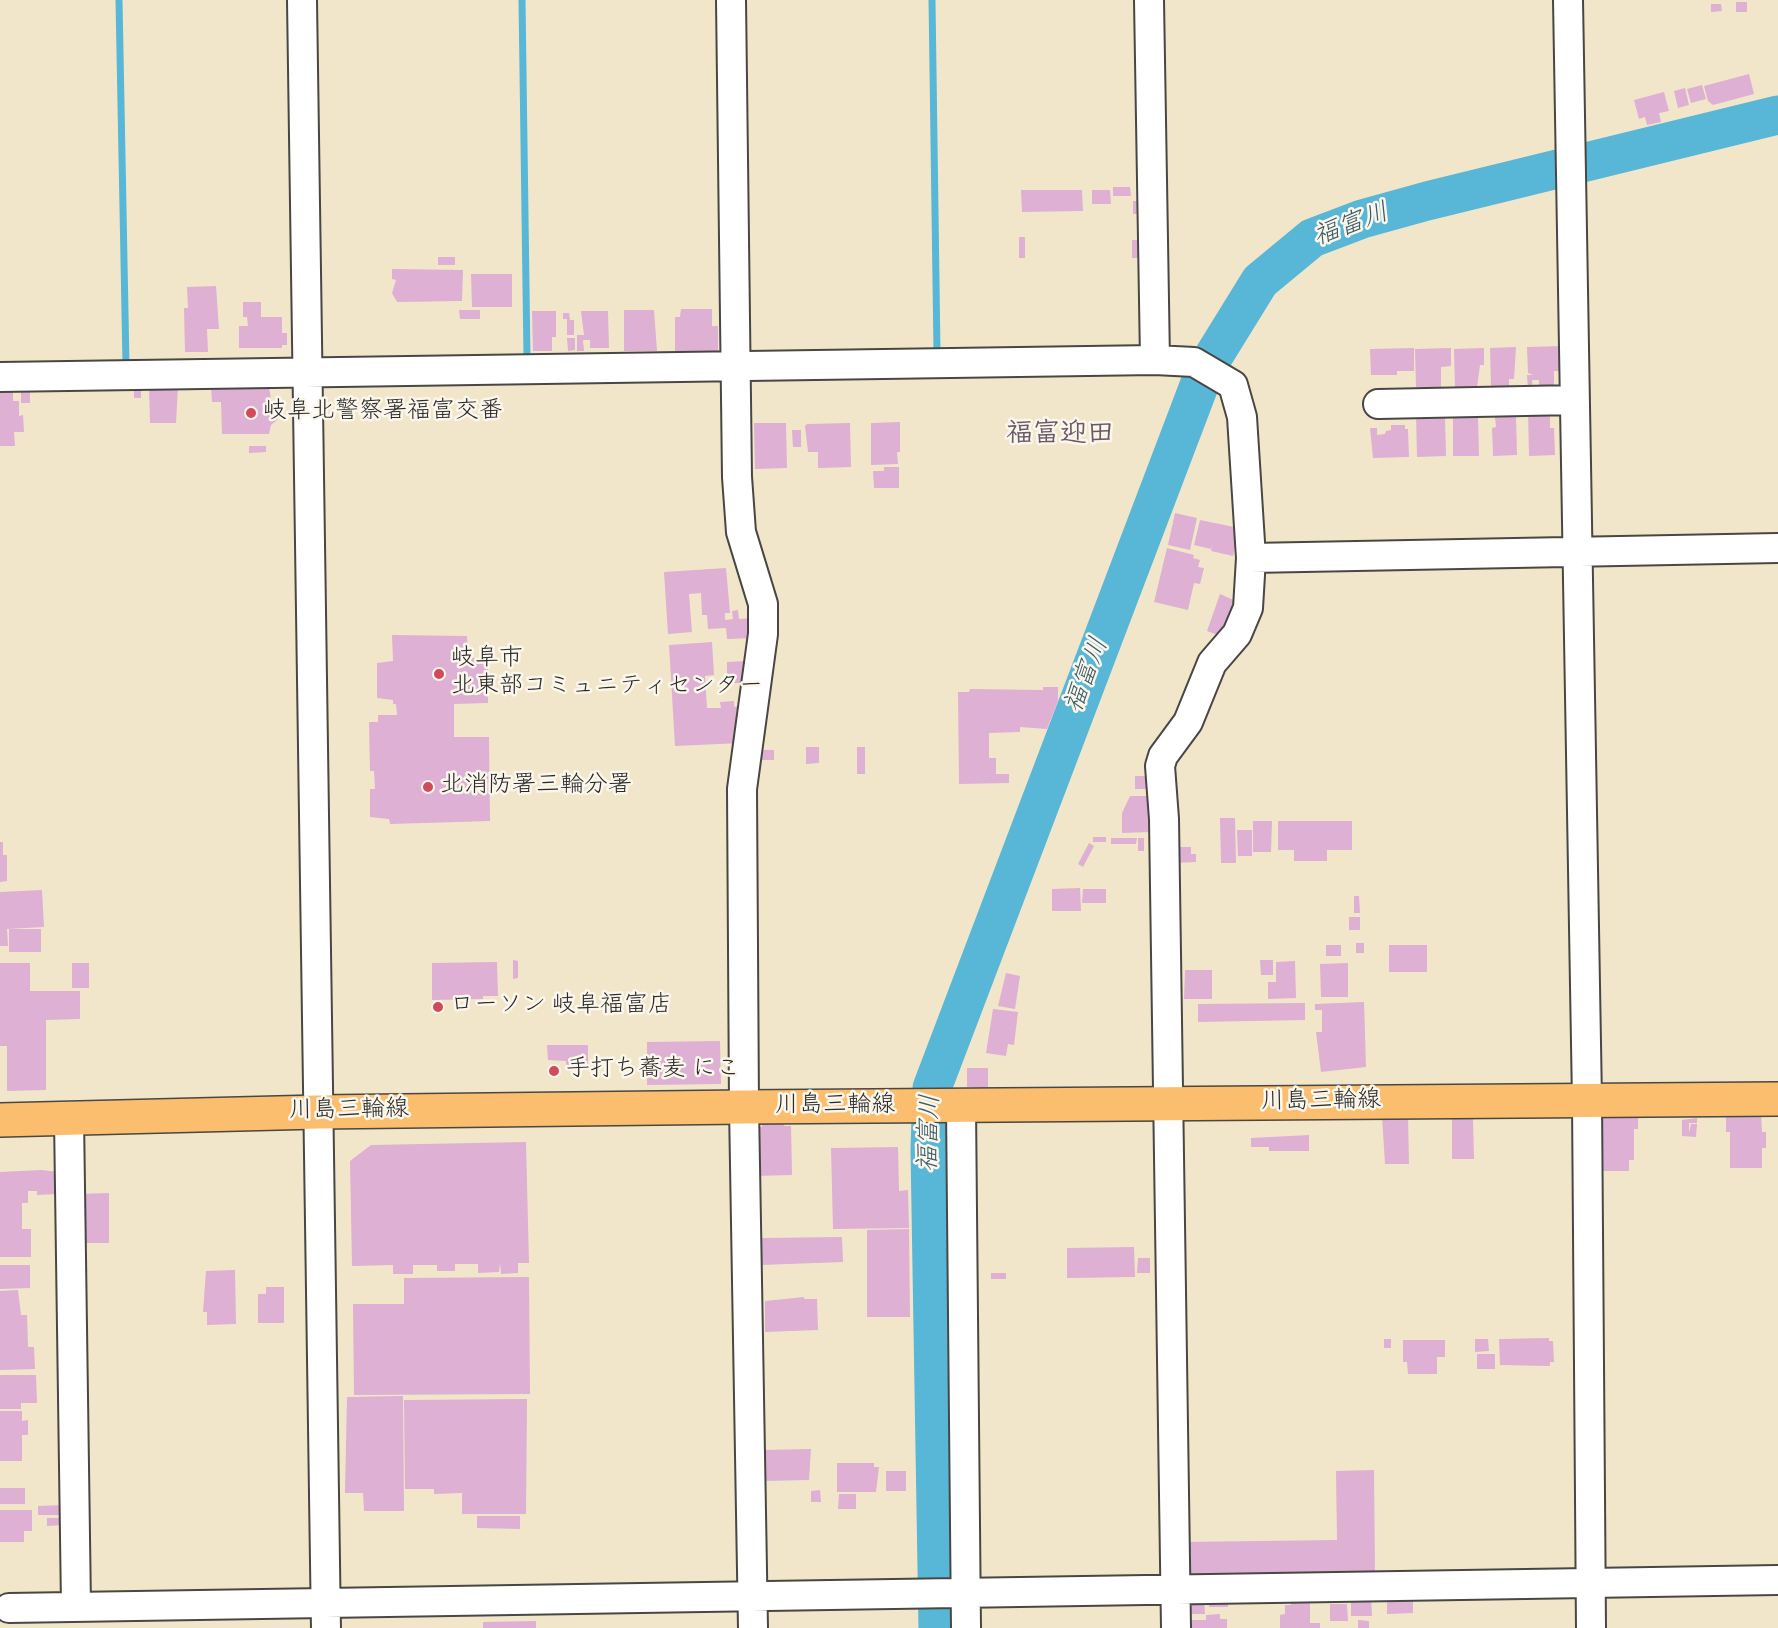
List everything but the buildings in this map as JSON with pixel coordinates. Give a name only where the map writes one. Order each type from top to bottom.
[{"type":"main road","name":"川島三輪線","points":[[0,1120],[318,1112],[1778,1099]]},
{"type":"street","points":[[302,0],[326,1615]]},
{"type":"street","points":[[731,0],[735,359],[741,532],[763,604],[763,634],[742,789],[744,1107],[753,1628]]},
{"type":"street","points":[[1149,0],[1155,354]]},
{"type":"street","points":[[1568,0],[1587,1100],[1591,1628]]},
{"type":"street","points":[[0,377],[308,372],[735,359],[1155,354],[1194,362],[1233,385],[1242,417],[1251,558],[1248,608],[1237,634],[1212,663],[1188,722],[1163,756],[1160,766],[1164,819],[1176,1628]]},
{"type":"street","points":[[1378,404],[1574,400]]},
{"type":"street","points":[[1251,558],[1778,548]]},
{"type":"street","points":[[956,1107],[963,1593],[966,1628]]},
{"type":"street","points":[[69,1118],[76,1606]]},
{"type":"street","points":[[6,1611],[76,1606],[326,1615],[753,1595],[1176,1591],[1778,1580]]},
{"type":"waterway","points":[[119,0],[126,365],[129,365]]},
{"type":"waterway","points":[[522,0],[527,358],[532,358]]},
{"type":"waterway","points":[[932,0],[937,352],[941,352]]},
{"type":"waterway","name":"福富川","points":[[938,1628],[930,1149],[932,1088],[1205,370],[1260,281],[1312,238],[1362,219],[1427,201],[1778,115]]},
{"type":"waterway","points":[[1208,348],[1215,352]]},
{"type":"place","name":"岐阜北警察署福富交番","points":[[251,413]]},
{"type":"place","name":"岐阜市 北東部コミュニティセンター","points":[[439,674]]},
{"type":"place","name":"北消防署三輪分署","points":[[428,787]]},
{"type":"place","name":"ローソン 岐阜福富店","points":[[438,1007]]},
{"type":"place","name":"手打ち蕎麦 にこ","points":[[554,1071]]},
{"type":"district","name":"福富迎田","points":[[1060,437]]}]
